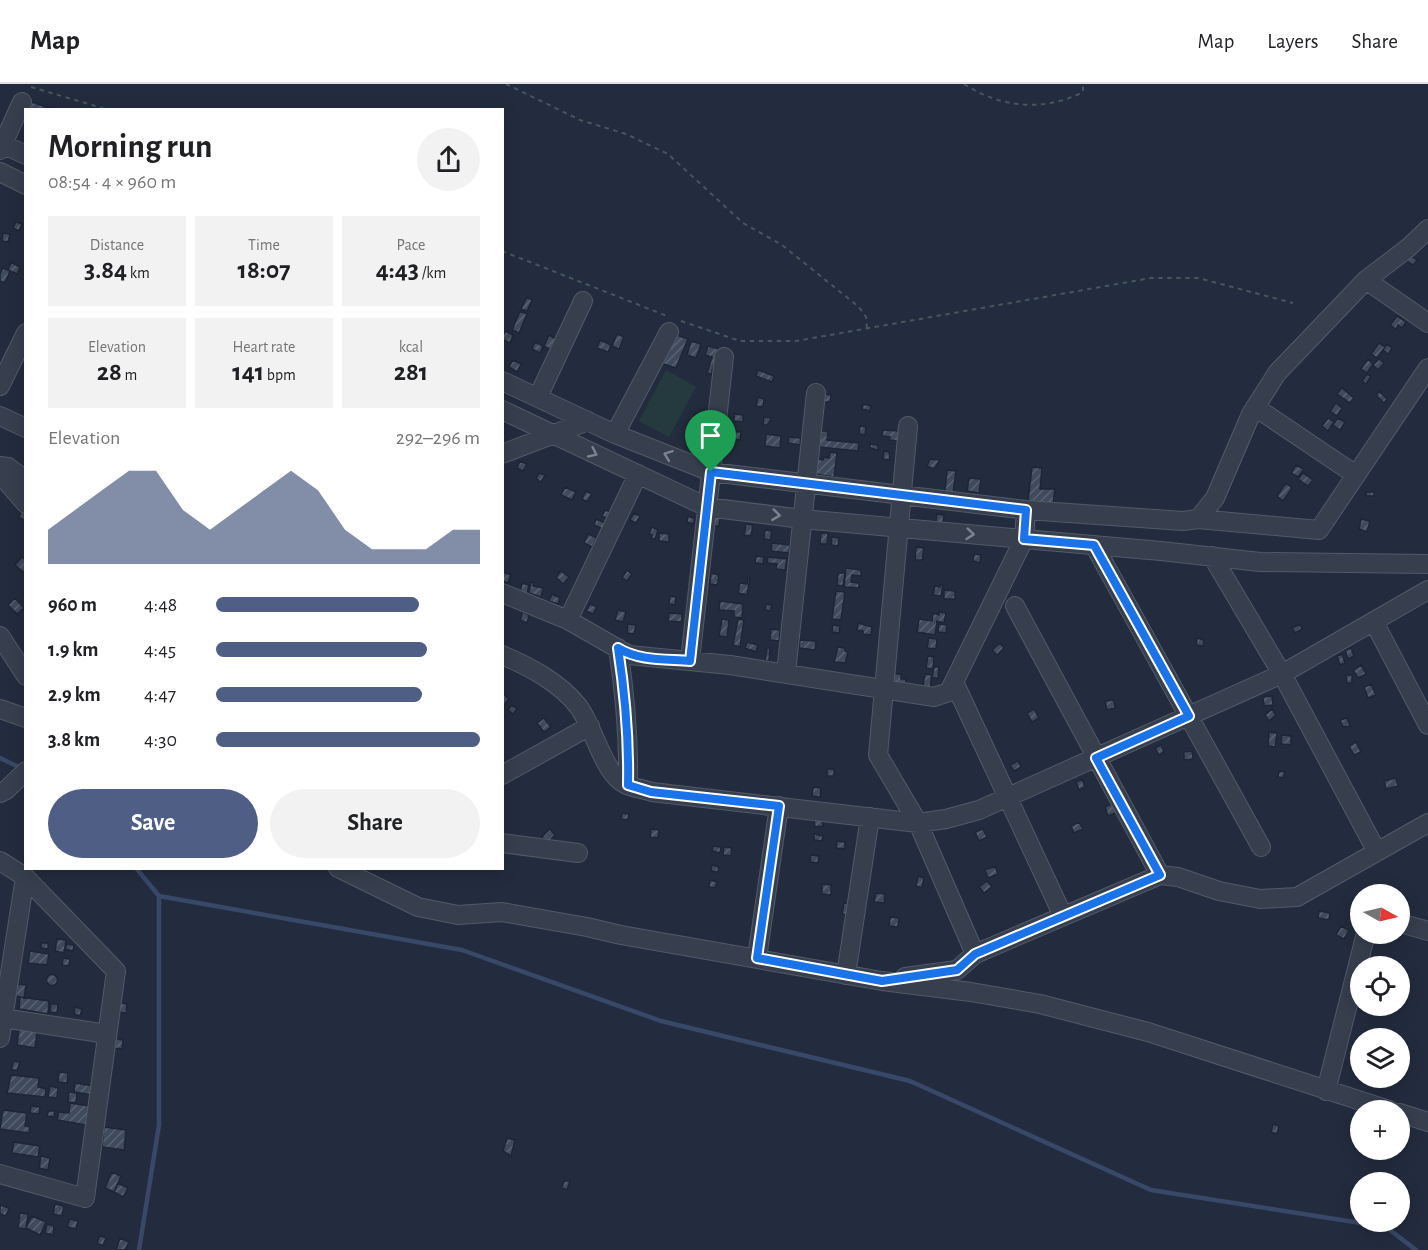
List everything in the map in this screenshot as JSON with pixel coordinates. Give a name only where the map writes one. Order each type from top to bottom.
[{"type":"street","points":[[24,154],[1,146],[26,94]]},
{"type":"street","points":[[0,172],[24,183]]},
{"type":"street","points":[[1198,519],[1215,498],[1255,407],[1277,373],[1366,280],[1408,248],[1428,229]]},
{"type":"street","points":[[1366,280],[1428,323]]},
{"type":"street","points":[[538,398],[583,301]]},
{"type":"street","points":[[615,434],[669,332]]},
{"type":"street","points":[[0,386],[24,337]]},
{"type":"street","points":[[690,661],[724,357]]},
{"type":"street","points":[[504,382],[615,434],[711,472],[1026,510],[1183,521],[1198,519],[1319,530],[1428,368]]},
{"type":"street","points":[[786,673],[816,393]]},
{"type":"street","points":[[1255,407],[1356,475]]},
{"type":"street","points":[[504,411],[707,507],[802,519],[898,526],[1260,562],[1428,564]]},
{"type":"street","points":[[0,416],[24,427]]},
{"type":"street","points":[[504,455],[588,421]]},
{"type":"street","points":[[908,426],[878,755],[918,823],[975,954]]},
{"type":"street","points":[[0,466],[8,467],[24,479]]},
{"type":"street","points":[[0,474],[24,502]]},
{"type":"street","points":[[568,620],[638,474]]},
{"type":"street","points":[[504,594],[568,620],[629,655],[786,673],[934,697],[949,692],[954,682],[1024,539],[1026,510]]},
{"type":"street","points":[[1094,545],[1261,847]]},
{"type":"street","points":[[1212,556],[1282,674],[1377,852]]},
{"type":"street","points":[[504,656],[530,667],[567,694],[580,709],[590,726],[605,763],[622,784],[651,792],[918,823],[946,819],[980,810],[1282,674],[1428,590]]},
{"type":"street","points":[[1015,606],[1160,875]]},
{"type":"street","points":[[1374,622],[1428,725]]},
{"type":"street","points":[[0,636],[24,673]]},
{"type":"street","points":[[618,648],[629,740],[628,785]]},
{"type":"street","points":[[954,682],[1063,916]]},
{"type":"street","points":[[0,709],[24,717]]},
{"type":"street","points":[[504,774],[590,726]]},
{"type":"street","points":[[0,792],[6,790],[24,773]]},
{"type":"street","points":[[757,958],[779,806]]},
{"type":"street","points":[[846,975],[870,817]]},
{"type":"street","points":[[882,981],[957,970],[975,954],[1160,875],[1178,877],[1219,891],[1260,899],[1297,897],[1428,823]]},
{"type":"street","points":[[504,843],[578,853]]},
{"type":"street","points":[[0,861],[25,877],[116,971],[85,1198],[0,1174]]},
{"type":"street","points":[[342,870],[418,907],[458,915],[502,912],[846,975],[1040,1004],[1149,1032],[1356,1100]]},
{"type":"street","points":[[0,1038],[25,877]]},
{"type":"street","points":[[1410,926],[1428,931]]},
{"type":"street","points":[[1326,1091],[1363,944]]},
{"type":"street","points":[[3,1018],[107,1034]]},
{"type":"street","points":[[1410,1116],[1428,1122]]},
{"type":"path","points":[[506,84],[580,120],[626,134],[668,154],[743,223],[782,245],[859,307],[866,317],[867,329]]},
{"type":"path","points":[[964,84],[980,95],[1006,103],[1026,105],[1067,101],[1083,92],[1083,84]]},
{"type":"path","points":[[26,94],[99,108]]},
{"type":"path","points":[[504,252],[674,319],[740,341],[796,341],[1151,278],[1198,278],[1293,303]]},
{"type":"green space","points":[[666,370],[696,387],[669,437],[639,421]]},
{"type":"building","points":[[32,102],[49,108],[30,108]]},
{"type":"building","points":[[16,222],[22,224],[19,231],[13,228]]},
{"type":"building","points":[[3,233],[10,234],[8,242],[2,241]]},
{"type":"building","points":[[1411,256],[1417,260],[1413,265],[1407,261]]},
{"type":"building","points":[[11,262],[20,267],[17,274],[8,270]]},
{"type":"building","points":[[3,268],[10,271],[5,283],[0,281]]},
{"type":"building","points":[[527,297],[532,300],[527,311],[521,309]]},
{"type":"building","points":[[520,311],[527,314],[519,333],[512,330]]},
{"type":"building","points":[[1397,316],[1406,322],[1402,328],[1398,325],[1396,329],[1390,325]]},
{"type":"building","points":[[505,331],[513,335],[510,343],[504,340]]},
{"type":"building","points":[[617,334],[624,337],[619,349],[612,346]]},
{"type":"building","points":[[674,334],[688,339],[676,368],[660,363]]},
{"type":"building","points":[[549,335],[556,339],[551,350],[544,346]]},
{"type":"building","points":[[600,340],[611,345],[608,352],[597,348]]},
{"type":"building","points":[[691,341],[701,344],[696,358],[687,355]]},
{"type":"building","points":[[535,342],[543,346],[540,353],[532,349]]},
{"type":"building","points":[[1379,343],[1385,347],[1377,358],[1371,354]]},
{"type":"building","points":[[1387,344],[1392,348],[1388,354],[1383,350]]},
{"type":"building","points":[[708,346],[719,349],[711,374],[707,373],[712,357],[705,355]]},
{"type":"building","points":[[1368,359],[1373,364],[1367,373],[1361,369]]},
{"type":"building","points":[[1379,359],[1384,363],[1378,370],[1373,365]]},
{"type":"building","points":[[513,360],[521,364],[517,372],[509,367]]},
{"type":"building","points":[[758,370],[774,376],[772,382],[756,376]]},
{"type":"building","points":[[1367,374],[1371,376],[1366,384],[1362,381]]},
{"type":"building","points":[[1342,388],[1354,398],[1350,403],[1337,394]]},
{"type":"building","points":[[1379,391],[1387,399],[1384,403],[1376,395]]},
{"type":"building","points":[[825,394],[831,395],[830,402],[824,402]]},
{"type":"building","points":[[758,397],[764,399],[763,407],[756,406]]},
{"type":"building","points":[[1336,403],[1342,408],[1337,416],[1330,411]]},
{"type":"building","points":[[863,404],[871,406],[870,411],[862,409]]},
{"type":"building","points":[[734,414],[743,415],[743,422],[734,421]]},
{"type":"building","points":[[764,417],[772,418],[767,425],[763,425]]},
{"type":"building","points":[[1328,418],[1334,422],[1328,431],[1322,426]]},
{"type":"building","points":[[1338,418],[1345,422],[1340,430],[1333,425]]},
{"type":"building","points":[[860,426],[866,427],[865,435],[859,434]]},
{"type":"building","points":[[883,430],[899,431],[898,441],[882,436]]},
{"type":"building","points":[[730,431],[741,432],[740,440],[729,439]]},
{"type":"building","points":[[821,431],[828,431],[827,440],[859,443],[858,451],[819,447]]},
{"type":"building","points":[[766,434],[781,436],[780,448],[765,446]]},
{"type":"building","points":[[789,437],[801,438],[800,445],[788,443]]},
{"type":"building","points":[[870,444],[878,445],[878,450],[870,448]]},
{"type":"building","points":[[884,451],[889,452],[890,460],[883,459]]},
{"type":"building","points":[[830,452],[837,453],[834,477],[814,474],[816,459],[829,458]]},
{"type":"building","points":[[930,459],[940,460],[934,469],[927,466]]},
{"type":"building","points":[[520,461],[527,464],[523,471],[517,468]]},
{"type":"building","points":[[1296,465],[1304,469],[1298,477],[1291,473]]},
{"type":"building","points":[[1032,467],[1042,468],[1040,489],[1055,489],[1053,504],[1028,501]]},
{"type":"building","points":[[947,470],[956,471],[953,493],[945,491]]},
{"type":"building","points":[[539,473],[545,475],[541,482],[536,479]]},
{"type":"building","points":[[1303,473],[1313,480],[1308,486],[1298,479]]},
{"type":"building","points":[[969,478],[981,479],[979,493],[967,491]]},
{"type":"building","points":[[1286,483],[1292,488],[1283,501],[1277,496]]},
{"type":"building","points":[[565,487],[576,492],[572,500],[561,495]]},
{"type":"building","points":[[586,491],[592,494],[587,502],[582,499]]},
{"type":"building","points":[[1366,492],[1374,492],[1374,496],[1366,496]]},
{"type":"building","points":[[23,510],[24,510],[24,520],[18,517]]},
{"type":"building","points":[[605,510],[611,512],[608,519],[602,516]]},
{"type":"building","points":[[634,513],[640,516],[636,523],[630,520]]},
{"type":"building","points":[[937,514],[944,515],[943,523],[936,522]]},
{"type":"building","points":[[688,516],[695,519],[693,524],[687,522]]},
{"type":"building","points":[[714,518],[720,518],[719,526],[713,526]]},
{"type":"building","points":[[596,519],[605,523],[603,529],[594,525]]},
{"type":"building","points":[[1361,519],[1370,521],[1367,532],[1359,529]]},
{"type":"building","points":[[746,524],[753,525],[751,536],[744,535]]},
{"type":"building","points":[[652,527],[658,530],[655,539],[649,534]]},
{"type":"building","points":[[765,530],[772,531],[770,540],[764,539]]},
{"type":"building","points":[[659,533],[669,534],[669,542],[659,541]]},
{"type":"building","points":[[821,533],[828,533],[827,544],[820,544]]},
{"type":"building","points":[[588,534],[597,538],[592,547],[584,543]]},
{"type":"building","points":[[832,537],[839,538],[838,546],[831,545]]},
{"type":"building","points":[[772,543],[790,545],[789,553],[771,551]]},
{"type":"building","points":[[916,547],[924,548],[922,560],[915,560]]},
{"type":"building","points":[[974,554],[981,555],[980,563],[973,561]]},
{"type":"building","points":[[756,556],[764,557],[763,564],[755,563]]},
{"type":"building","points":[[22,557],[24,558],[24,571],[15,565]]},
{"type":"building","points":[[768,557],[787,559],[785,570],[776,569],[777,564],[767,563]]},
{"type":"building","points":[[846,568],[861,570],[861,576],[852,575],[851,582],[859,583],[859,588],[844,587]]},
{"type":"building","points":[[627,570],[632,574],[627,581],[622,578]]},
{"type":"building","points":[[561,571],[569,577],[563,584],[556,577]]},
{"type":"building","points":[[504,572],[511,575],[508,583],[504,582]]},
{"type":"building","points":[[711,573],[719,575],[717,585],[710,584]]},
{"type":"building","points":[[838,573],[845,573],[843,586],[837,585]]},
{"type":"building","points":[[750,578],[747,595],[738,593],[740,583],[747,584]]},
{"type":"building","points":[[531,582],[534,583],[533,586],[543,588],[541,597],[529,593]]},
{"type":"building","points":[[522,583],[529,585],[527,594],[520,593]]},
{"type":"building","points":[[943,585],[941,596],[933,595],[935,586],[940,587]]},
{"type":"building","points":[[944,590],[955,591],[955,599],[944,599]]},
{"type":"building","points":[[836,591],[845,592],[841,620],[832,619]]},
{"type":"building","points":[[552,594],[560,598],[558,604],[549,601]]},
{"type":"building","points":[[670,596],[676,597],[675,605],[669,604]]},
{"type":"building","points":[[15,598],[24,608],[17,614],[8,605]]},
{"type":"building","points":[[720,601],[743,604],[742,618],[734,617],[734,611],[719,610]]},
{"type":"building","points":[[590,604],[597,607],[593,614],[586,611]]},
{"type":"building","points":[[766,604],[772,605],[770,611],[765,610]]},
{"type":"building","points":[[618,610],[626,612],[623,622],[615,620]]},
{"type":"building","points":[[523,612],[529,615],[527,623],[520,620]]},
{"type":"building","points":[[939,612],[946,613],[944,623],[937,621],[935,635],[917,632],[919,619],[932,621],[933,613],[939,615]]},
{"type":"building","points":[[669,613],[682,614],[682,622],[668,621]]},
{"type":"building","points":[[722,619],[729,620],[727,637],[719,636]]},
{"type":"building","points":[[738,619],[744,620],[740,647],[733,645]]},
{"type":"building","points":[[858,623],[872,627],[871,635],[857,630]]},
{"type":"building","points":[[628,624],[636,625],[634,634],[627,633]]},
{"type":"building","points":[[939,624],[947,625],[946,633],[938,632]]},
{"type":"building","points":[[1300,624],[1302,629],[1295,633],[1292,628]]},
{"type":"building","points":[[833,625],[840,626],[839,633],[832,632]]},
{"type":"building","points":[[771,629],[780,630],[779,641],[770,640]]},
{"type":"building","points":[[929,638],[937,639],[936,649],[927,648]]},
{"type":"building","points":[[1197,638],[1204,640],[1203,646],[1196,645]]},
{"type":"building","points":[[800,640],[816,641],[815,650],[799,648]]},
{"type":"building","points":[[747,642],[758,645],[756,652],[745,648]]},
{"type":"building","points":[[1000,643],[1004,648],[997,655],[992,650]]},
{"type":"building","points":[[838,647],[845,648],[848,652],[845,663],[834,662]]},
{"type":"building","points":[[767,648],[770,648],[769,661],[765,661]]},
{"type":"building","points":[[1351,648],[1354,656],[1348,659],[1345,650]]},
{"type":"building","points":[[1342,654],[1345,663],[1340,665],[1337,656]]},
{"type":"building","points":[[928,656],[934,657],[933,669],[926,668]]},
{"type":"building","points":[[1361,665],[1366,674],[1358,678],[1353,670]]},
{"type":"building","points":[[934,667],[939,667],[938,678],[932,678]]},
{"type":"building","points":[[894,674],[901,674],[901,679],[906,679],[905,685],[893,685]]},
{"type":"building","points":[[925,674],[932,675],[930,687],[923,686]]},
{"type":"building","points":[[1346,675],[1352,675],[1352,683],[1347,683]]},
{"type":"building","points":[[1371,684],[1376,695],[1368,698],[1364,687]]},
{"type":"building","points":[[504,695],[509,699],[504,705]]},
{"type":"building","points":[[1272,696],[1273,705],[1264,706],[1263,697]]},
{"type":"building","points":[[1114,700],[1115,708],[1107,710],[1105,701]]},
{"type":"building","points":[[512,705],[517,709],[513,714],[508,710]]},
{"type":"building","points":[[1034,709],[1039,718],[1032,722],[1027,713]]},
{"type":"building","points":[[1272,709],[1276,715],[1269,721],[1265,715]]},
{"type":"building","points":[[544,718],[551,727],[544,732],[537,723]]},
{"type":"building","points":[[1347,718],[1350,726],[1343,727],[1340,720]]},
{"type":"building","points":[[1269,732],[1277,733],[1275,747],[1268,746]]},
{"type":"building","points":[[1282,735],[1291,736],[1291,745],[1281,744]]},
{"type":"building","points":[[1356,742],[1361,752],[1354,755],[1349,746]]},
{"type":"building","points":[[1161,745],[1164,752],[1159,755],[1155,748]]},
{"type":"building","points":[[1192,751],[1193,759],[1184,760],[1184,752]]},
{"type":"building","points":[[1018,761],[1021,767],[1014,771],[1010,765]]},
{"type":"building","points":[[827,769],[834,769],[834,776],[827,776]]},
{"type":"building","points":[[1279,771],[1285,772],[1283,778],[1278,777]]},
{"type":"building","points":[[1396,778],[1398,786],[1386,789],[1384,781]]},
{"type":"building","points":[[1082,779],[1085,787],[1079,790],[1076,782]]},
{"type":"building","points":[[813,787],[821,788],[820,797],[812,796]]},
{"type":"building","points":[[1114,803],[1118,812],[1108,816],[1105,807]]},
{"type":"building","points":[[622,813],[629,814],[628,820],[621,819]]},
{"type":"building","points":[[822,819],[823,826],[815,827],[814,820]]},
{"type":"building","points":[[1079,822],[1083,829],[1074,833],[1071,826]]},
{"type":"building","points":[[550,829],[555,835],[547,843],[542,837]]},
{"type":"building","points":[[651,829],[659,830],[658,838],[650,837]]},
{"type":"building","points":[[983,829],[987,837],[979,841],[975,832]]},
{"type":"building","points":[[814,834],[823,836],[822,841],[814,840]]},
{"type":"building","points":[[837,841],[845,842],[845,849],[836,848]]},
{"type":"building","points":[[713,846],[721,847],[720,853],[712,851]]},
{"type":"building","points":[[724,847],[732,848],[731,856],[723,855]]},
{"type":"building","points":[[811,855],[819,856],[818,863],[810,862]]},
{"type":"building","points":[[712,865],[719,867],[718,872],[711,871]]},
{"type":"building","points":[[995,866],[998,874],[988,878],[985,870]]},
{"type":"building","points":[[918,876],[924,878],[922,888],[916,886]]},
{"type":"building","points":[[710,880],[717,882],[715,888],[709,887]]},
{"type":"building","points":[[987,881],[992,887],[984,893],[979,887]]},
{"type":"building","points":[[822,884],[831,885],[831,895],[822,894]]},
{"type":"building","points":[[876,893],[885,894],[884,903],[874,902]]},
{"type":"building","points":[[844,903],[850,904],[848,915],[842,914]]},
{"type":"building","points":[[1319,911],[1330,913],[1329,920],[1318,918]]},
{"type":"building","points":[[890,917],[899,918],[898,927],[889,926]]},
{"type":"building","points":[[1341,926],[1349,930],[1344,939],[1336,935]]},
{"type":"building","points":[[57,939],[66,940],[64,953],[55,951]]},
{"type":"building","points":[[41,943],[48,943],[48,949],[41,948]]},
{"type":"building","points":[[67,944],[74,945],[73,951],[65,949]]},
{"type":"building","points":[[30,951],[49,954],[47,965],[28,963]]},
{"type":"building","points":[[63,958],[70,959],[69,966],[62,965]]},
{"type":"building","points":[[52,974],[58,980],[52,986],[46,980]]},
{"type":"building","points":[[18,984],[26,985],[24,998],[16,996]]},
{"type":"building","points":[[20,997],[49,1001],[48,1014],[19,1009]]},
{"type":"building","points":[[119,1003],[127,1004],[126,1013],[118,1012]]},
{"type":"building","points":[[51,1004],[58,1004],[57,1013],[50,1012]]},
{"type":"building","points":[[75,1007],[82,1009],[80,1016],[74,1014]]},
{"type":"building","points":[[19,1029],[37,1032],[35,1048],[17,1045]]},
{"type":"building","points":[[113,1038],[123,1040],[122,1049],[112,1048]]},
{"type":"building","points":[[14,1061],[20,1062],[17,1071],[11,1069]]},
{"type":"building","points":[[59,1072],[68,1073],[67,1083],[58,1082]]},
{"type":"building","points":[[11,1075],[39,1078],[38,1087],[46,1089],[45,1097],[7,1093]]},
{"type":"building","points":[[75,1083],[94,1086],[93,1095],[74,1092]]},
{"type":"building","points":[[50,1086],[58,1088],[57,1098],[48,1097]]},
{"type":"building","points":[[69,1092],[77,1093],[76,1103],[68,1102]]},
{"type":"building","points":[[70,1103],[90,1106],[86,1125],[57,1120],[59,1112],[69,1113]]},
{"type":"building","points":[[31,1106],[40,1107],[39,1114],[30,1113]]},
{"type":"building","points":[[3,1110],[27,1113],[25,1126],[30,1127],[29,1133],[0,1129]]},
{"type":"building","points":[[48,1111],[55,1111],[54,1117],[47,1116]]},
{"type":"building","points":[[1273,1124],[1279,1126],[1277,1134],[1271,1132]]},
{"type":"building","points":[[104,1127],[126,1130],[124,1150],[102,1147]]},
{"type":"building","points":[[507,1138],[515,1140],[511,1156],[503,1151]]},
{"type":"building","points":[[14,1142],[40,1146],[38,1157],[12,1153]]},
{"type":"building","points":[[41,1156],[50,1158],[48,1170],[39,1168]]},
{"type":"building","points":[[112,1172],[121,1176],[114,1192],[105,1188]]},
{"type":"building","points":[[564,1181],[570,1181],[567,1190],[562,1188]]},
{"type":"building","points":[[118,1183],[128,1188],[123,1197],[114,1192]]},
{"type":"building","points":[[55,1204],[64,1206],[62,1216],[53,1214]]},
{"type":"building","points":[[0,1205],[9,1208],[6,1216],[0,1214]]},
{"type":"building","points":[[20,1213],[28,1214],[26,1229],[18,1228]]},
{"type":"building","points":[[32,1216],[46,1222],[40,1235],[26,1228]]},
{"type":"building","points":[[70,1219],[78,1221],[76,1229],[67,1227]]},
{"type":"building","points":[[47,1224],[54,1226],[53,1235],[45,1233]]},
{"type":"building","points":[[100,1235],[106,1238],[103,1246],[97,1243]]},
{"type":"building","points":[[120,1238],[129,1242],[125,1250],[116,1250]]},
{"type":"waterway","points":[[0,758],[23,769]]},
{"type":"waterway","points":[[138,870],[159,896],[462,950],[661,1021],[910,1081],[1151,1190],[1386,1227],[1416,1250]]},
{"type":"waterway","points":[[139,1250],[159,1125],[159,896]]},
{"type":"route","points":[[711,472],[1026,510],[1024,539],[1094,545],[1189,716],[1096,758],[1160,875],[975,954],[957,970],[882,981],[757,958],[779,806],[651,792],[628,785],[629,740],[618,648],[629,655],[690,661],[711,472]]}]
